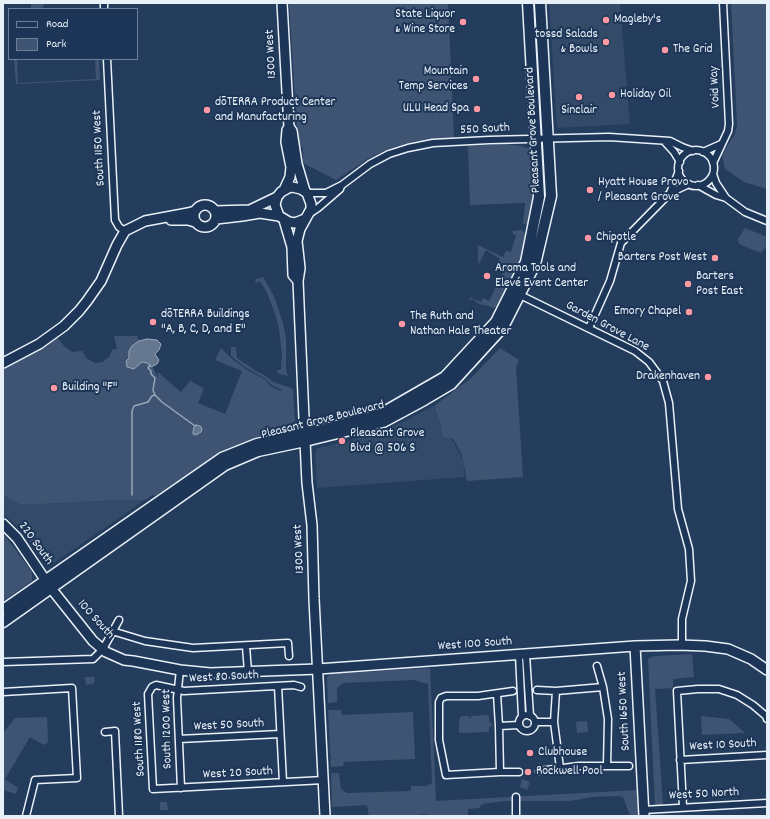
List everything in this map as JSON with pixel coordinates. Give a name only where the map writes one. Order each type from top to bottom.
[{"type":"main road","name":"Pleasant Grove Boulevard","points":[[3,610],[48,583],[222,458],[257,444],[305,438],[383,422],[451,384],[504,328],[517,293],[526,262],[539,197],[528,3]]},
{"type":"main road","name":"Pleasant Grove Boulevard","points":[[517,293],[535,264],[551,196],[540,3]]},
{"type":"main road","name":"Pleasant Grove Boulevard","points":[[3,622],[48,583]]},
{"type":"street","name":"1300 West","points":[[282,3],[289,127]]},
{"type":"street","name":"Void Way","points":[[713,163],[728,131],[729,124],[723,3]]},
{"type":"street","name":"South 1150 West","points":[[107,60],[116,220],[119,227],[125,231]]},
{"type":"street","points":[[215,215],[250,210],[277,197],[284,190],[290,177],[291,167],[286,142],[287,130],[289,127]]},
{"type":"street","points":[[289,127],[292,131],[297,164],[311,204],[300,229],[297,241],[300,268],[298,281]]},
{"type":"street","name":"550 South","points":[[342,185],[370,164],[389,154],[408,148],[448,142],[609,137],[670,141],[682,147],[693,150]]},
{"type":"street","points":[[664,141],[674,152],[680,162]]},
{"type":"street","points":[[703,152],[721,144]]},
{"type":"street","points":[[670,193],[679,171],[680,162],[684,155],[693,150],[703,152],[708,155],[713,163],[713,174],[716,183],[726,198]]},
{"type":"street","points":[[679,171],[682,179],[689,184],[698,185],[704,184],[713,174]]},
{"type":"street","points":[[590,328],[610,281],[621,243],[670,193],[689,184]]},
{"type":"street","points":[[284,190],[297,187],[306,192],[326,193],[342,185]]},
{"type":"street","points":[[215,215],[242,216],[260,213],[282,218],[295,223],[318,208],[340,189],[342,185]]},
{"type":"street","points":[[698,185],[716,195],[726,198],[745,212],[767,221]]},
{"type":"street","points":[[277,197],[275,205],[282,218],[292,247],[293,275],[298,281]]},
{"type":"street","points":[[3,363],[40,344],[64,326],[79,310],[101,281],[125,231],[145,221],[195,211],[200,206],[206,205],[211,207],[215,215],[212,225],[205,228],[188,220],[158,219]]},
{"type":"street","points":[[195,211],[195,222]]},
{"type":"street","name":"1300 West","points":[[298,281],[307,483],[312,525],[325,816]]},
{"type":"street","name":"Garden Grove Lane","points":[[517,293],[590,328],[635,352],[649,362],[663,381],[669,403],[678,509],[689,549],[691,581],[682,619],[682,645]]},
{"type":"street","name":"220 South","points":[[3,524],[17,538],[48,583]]},
{"type":"street","name":"100 South","points":[[48,583],[93,641],[103,649],[124,660],[180,670]]},
{"type":"street","points":[[3,662],[93,659],[103,649],[119,620]]},
{"type":"street","points":[[112,631],[145,641],[193,648],[288,643],[289,656]]},
{"type":"street","name":"West 100 South","points":[[180,670],[210,673],[318,669],[635,646],[682,645],[728,649],[751,659],[767,670]]},
{"type":"street","points":[[246,646],[248,672]]},
{"type":"street","name":"South 1650 West","points":[[635,646],[643,813]]},
{"type":"street","points":[[522,655],[530,716],[535,722]]},
{"type":"street","points":[[522,655],[522,716],[519,720],[519,725],[522,730],[527,732],[532,730],[535,722]]},
{"type":"street","points":[[598,666],[608,719],[607,766]]},
{"type":"street","name":"South 1200 West","points":[[180,670],[177,689],[181,788]]},
{"type":"street","name":"West 80 South","points":[[150,689],[156,685],[184,691],[294,685],[301,687]]},
{"type":"street","points":[[278,686],[283,782]]},
{"type":"street","points":[[537,690],[556,691],[603,687]]},
{"type":"street","points":[[3,692],[72,688],[77,778],[35,780],[26,816]]},
{"type":"street","points":[[683,807],[677,691],[698,688],[719,689],[737,695],[753,705],[767,717]]},
{"type":"street","name":"South 1180 West","points":[[150,689],[148,694],[153,790]]},
{"type":"street","points":[[513,691],[478,696],[446,696],[441,698],[439,702],[439,740],[446,776],[519,772]]},
{"type":"street","points":[[556,691],[554,722],[560,768]]},
{"type":"street","points":[[496,694],[499,726],[500,772]]},
{"type":"street","points":[[522,716],[530,716]]},
{"type":"street","points":[[535,722],[554,722]]},
{"type":"street","points":[[499,726],[519,725]]},
{"type":"street","points":[[104,732],[115,731],[119,816]]},
{"type":"street","name":"West 50 South","points":[[179,739],[280,734]]},
{"type":"street","name":"West 10 South","points":[[680,760],[767,755]]},
{"type":"street","points":[[539,771],[560,768],[629,766]]},
{"type":"street","name":"West 20 South","points":[[153,790],[324,780]]},
{"type":"street","points":[[516,797],[516,816]]},
{"type":"street","name":"West 50 North","points":[[643,813],[683,807],[767,803]]},
{"type":"shaded area","points":[[549,3],[620,3],[630,124],[557,128]]},
{"type":"shaded area","points":[[147,339],[157,340],[161,344],[159,350],[155,354],[159,360],[157,364],[151,367],[147,363],[142,362],[134,369],[127,367],[126,361],[129,358],[129,351],[132,346],[139,341]]},
{"type":"shaded area","points":[[433,406],[440,419],[442,432],[451,437],[463,460],[465,477],[317,488],[315,453],[318,448],[352,440],[384,430]]},
{"type":"shaded area","points":[[196,425],[202,428],[201,432],[196,435],[193,434],[193,432]]},
{"type":"shaded area","points":[[3,495],[21,505],[145,500],[54,563],[50,564],[45,562],[23,531],[3,514]]},
{"type":"green space","points":[[31,3],[44,3],[44,7],[42,8],[31,8]]},
{"type":"green space","points":[[289,3],[448,3],[454,138],[416,141],[390,148],[369,158],[336,180],[303,163],[303,148],[298,143]]},
{"type":"green space","points":[[731,3],[767,3],[767,189],[744,182],[725,169],[722,155],[735,134],[737,125]]},
{"type":"green space","points":[[14,60],[17,60],[18,83],[96,79],[95,60],[99,60],[100,80],[16,84]]},
{"type":"green space","points":[[506,144],[521,146],[532,150],[534,181],[533,195],[531,218],[530,222],[526,224],[523,224],[525,203],[470,205],[468,146]]},
{"type":"green space","points":[[745,228],[767,237],[767,246],[761,253],[739,244],[738,239]]},
{"type":"green space","points":[[522,230],[527,239],[514,277],[499,306],[493,308],[479,304],[473,299],[469,300],[470,297],[481,302],[483,298],[489,301],[504,270],[496,266],[500,259],[486,250],[478,265],[478,245],[503,257],[506,251],[511,252],[516,235],[513,234],[512,231]]},
{"type":"green space","points":[[263,277],[274,296],[283,323],[286,339],[286,370],[288,376],[277,373],[277,370],[281,370],[282,355],[276,316],[267,293],[260,281],[257,283],[255,282],[256,279]]},
{"type":"green space","points":[[114,336],[137,336],[158,378],[158,372],[181,392],[190,381],[204,388],[198,403],[225,414],[242,371],[215,360],[221,348],[247,370],[266,380],[271,387],[281,391],[282,390],[273,386],[266,379],[245,367],[231,356],[231,347],[236,347],[237,358],[273,382],[292,388],[294,425],[289,430],[253,439],[216,455],[155,496],[153,495],[145,500],[21,505],[3,495],[3,368],[37,351],[56,338],[58,338],[63,345],[72,352],[82,351],[86,358],[95,363],[103,362],[109,357],[113,349],[117,349]]},
{"type":"green space","points":[[500,348],[519,360],[516,368],[523,477],[467,481],[462,455],[453,438],[445,438],[442,435],[441,424],[434,406],[470,379]]},
{"type":"green space","points":[[3,533],[32,572],[32,581],[3,601]]},
{"type":"green space","points":[[692,654],[694,677],[673,679],[673,688],[655,689],[663,805],[655,805],[648,659],[656,656]]},
{"type":"green space","points":[[430,668],[436,801],[637,790],[638,816],[630,816],[623,797],[621,796],[592,797],[570,801],[505,801],[482,804],[479,808],[468,809],[468,816],[435,816],[422,814],[416,816],[369,816],[367,805],[332,807],[331,773],[339,773],[341,789],[347,793],[411,791],[411,786],[427,786],[432,783],[428,684],[414,680],[343,683],[337,688],[337,702],[328,703],[327,677],[330,674]]},
{"type":"green space","points":[[85,677],[94,677],[95,682],[86,685]]},
{"type":"green space","points":[[328,710],[341,710],[342,715],[413,712],[415,759],[344,762],[343,766],[331,767]]},
{"type":"green space","points":[[489,715],[489,721],[492,724],[491,727],[489,727],[489,732],[459,733],[459,720],[461,716],[468,716],[470,719],[471,716]]},
{"type":"green space","points":[[701,716],[729,719],[745,733],[702,735]]},
{"type":"green space","points":[[47,717],[48,742],[44,745],[30,737],[5,779],[18,788],[16,794],[3,790],[3,733],[15,718]]},
{"type":"green space","points":[[587,721],[588,732],[577,733],[576,722]]},
{"type":"green space","points":[[522,779],[530,782],[527,790],[520,787]]},
{"type":"green space","points":[[160,802],[167,802],[168,810],[160,810]]},
{"type":"waterway","points":[[150,365],[148,368],[155,378],[153,390],[155,395],[162,402],[195,426]]},
{"type":"waterway","points":[[132,495],[132,411],[134,406],[148,402],[152,396],[155,395]]},
{"type":"place","name":"Magleby's","points":[[606,20]]},
{"type":"place","name":"State Liquor & Wine Store","points":[[463,22]]},
{"type":"place","name":"tossd Salads & Bowls","points":[[606,42]]},
{"type":"place","name":"The Grid","points":[[665,50]]},
{"type":"place","name":"Mountain Temp Services","points":[[476,79]]},
{"type":"place","name":"Holiday Oil","points":[[612,95]]},
{"type":"place","name":"Sinclair","points":[[579,97]]},
{"type":"place","name":"ULU Head Spa","points":[[477,109]]},
{"type":"place","name":"dōTERRA Product Center and Manufacturing","points":[[207,110]]},
{"type":"place","name":"Hyatt House Provo / Pleasant Grove","points":[[590,190]]},
{"type":"place","name":"Chipotle","points":[[588,238]]},
{"type":"place","name":"Barters Post West","points":[[715,258]]},
{"type":"place","name":"Aroma Tools and Elevé Event Center","points":[[487,276]]},
{"type":"place","name":"Barters Post East","points":[[688,284]]},
{"type":"place","name":"Emory Chapel","points":[[689,312]]},
{"type":"place","name":"dōTERRA Buildings \"A, B, C, D, and E\"","points":[[153,322]]},
{"type":"place","name":"The Ruth and Nathan Hale Theater","points":[[402,324]]},
{"type":"place","name":"Drakenhaven","points":[[708,377]]},
{"type":"place","name":"Building \"F\"","points":[[54,388]]},
{"type":"place","name":"Pleasant Grove Blvd @ 506 S","points":[[342,441]]},
{"type":"place","name":"Clubhouse","points":[[530,753]]},
{"type":"place","name":"Rockwell Pool","points":[[528,772]]}]
